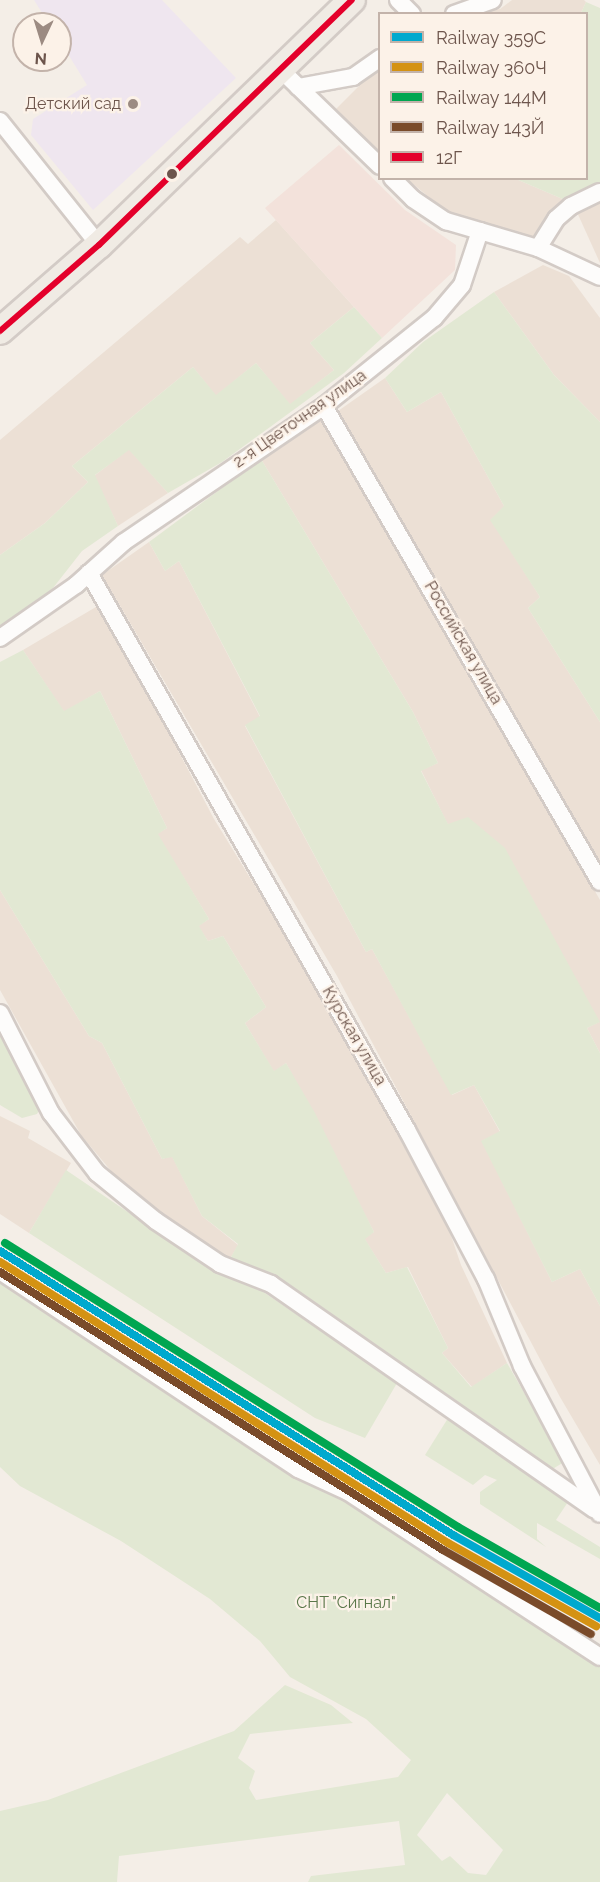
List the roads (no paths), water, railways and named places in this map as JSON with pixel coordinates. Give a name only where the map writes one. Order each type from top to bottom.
[{"type":"main road","points":[[0,331],[290,79],[352,0]]},
{"type":"street","points":[[398,0],[410,12]]},
{"type":"street","points":[[460,12],[493,0]]},
{"type":"street","points":[[290,79],[353,77],[378,59]]},
{"type":"street","points":[[290,79],[378,164]]},
{"type":"street","points":[[0,121],[99,245]]},
{"type":"street","points":[[394,180],[413,199],[446,221],[538,248],[600,277]]},
{"type":"street","points":[[538,248],[564,213],[600,192]]},
{"type":"street","name":"2-я Цветочная улица","points":[[0,638],[89,573],[124,542],[324,406],[434,318],[462,285],[480,231]]},
{"type":"street","name":"Российская улица","points":[[324,406],[600,882]]},
{"type":"street","name":"Курская улица","points":[[89,573],[407,1130],[486,1279],[522,1366],[598,1513]]},
{"type":"street","name":"Курская улица","points":[[0,1013],[51,1113],[97,1173],[156,1221],[220,1264],[271,1284],[598,1513]]},
{"type":"street","points":[[0,1271],[298,1469],[348,1492],[600,1657]]},
{"type":"rail line","name":"144М","points":[[5,1243],[458,1527],[600,1608]]},
{"type":"rail line","name":"359С","points":[[0,1251],[453,1535],[600,1618]]},
{"type":"rail line","name":"360Ч","points":[[0,1262],[448,1543],[596,1626]]},
{"type":"rail line","name":"143Й","points":[[0,1272],[443,1550],[591,1634]]},
{"type":"place","name":"Детский сад","points":[[133,104]]},
{"type":"park label","name":"СНТ \"Сигнал\"","points":[[346,1603]]}]
